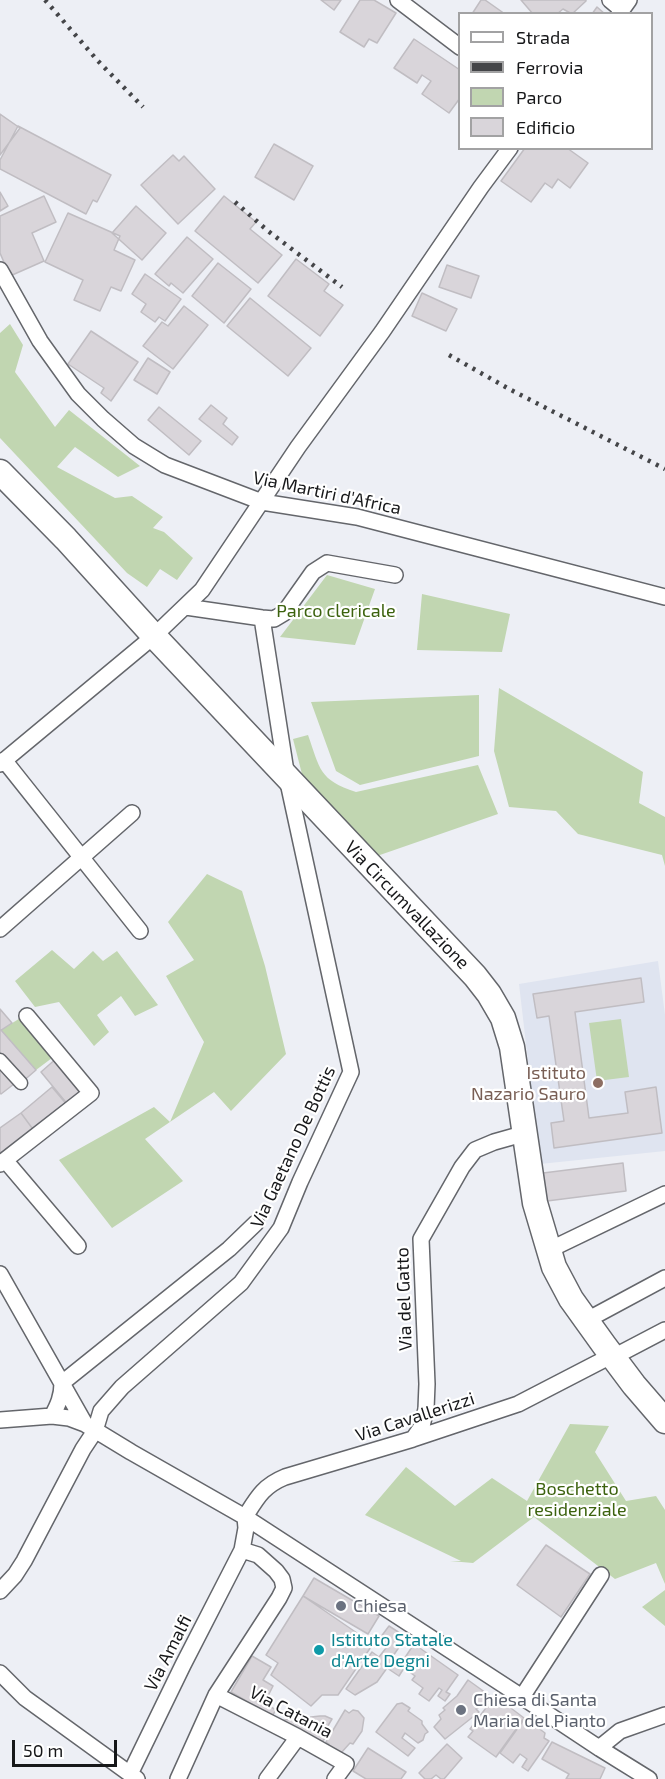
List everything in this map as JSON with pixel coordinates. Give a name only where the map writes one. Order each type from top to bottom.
[{"type":"main road","name":"Via Circumvallazione","points":[[0,472],[66,539],[286,778],[475,976],[489,994],[503,1018],[512,1047],[536,1203],[554,1267],[571,1299],[634,1385],[665,1421]]},
{"type":"street","points":[[398,0],[458,46]]},
{"type":"street","points":[[610,0],[623,6]]},
{"type":"street","points":[[140,931],[2,762],[154,636],[202,590],[298,447],[382,332],[509,150]]},
{"type":"street","name":"Via Martiri d'Africa","points":[[0,270],[40,341],[78,394],[134,446],[165,465],[262,502],[357,518],[665,597]]},
{"type":"street","points":[[186,607],[274,619],[284,613],[313,572],[327,563],[395,575]]},
{"type":"street","name":"Via Gaetano De Bottis","points":[[0,1591],[24,1561],[83,1449],[90,1427],[101,1411],[122,1388],[241,1283],[281,1228],[351,1072],[286,778],[262,618]]},
{"type":"street","points":[[0,929],[132,813]]},
{"type":"street","points":[[27,1016],[92,1093],[3,1162],[78,1246]]},
{"type":"street","points":[[0,1060],[21,1083]]},
{"type":"street","name":"Via del Gatto","points":[[413,1439],[422,1426],[426,1409],[421,1239],[462,1167],[475,1150],[525,1133]]},
{"type":"street","points":[[549,1250],[665,1194]]},
{"type":"street","points":[[62,1383],[229,1249],[256,1223]]},
{"type":"street","points":[[0,1274],[62,1383],[90,1427]]},
{"type":"street","points":[[587,1320],[665,1278]]},
{"type":"street","points":[[623,1352],[665,1330]]},
{"type":"street","name":"Via Cavallerizzi","points":[[245,1517],[261,1492],[272,1483],[285,1477],[413,1439],[518,1404],[605,1359]]},
{"type":"street","points":[[52,1416],[62,1394],[62,1383]]},
{"type":"street","points":[[0,1420],[52,1416],[69,1418],[90,1427],[245,1517],[649,1779]]},
{"type":"street","points":[[178,1779],[216,1695],[284,1588],[282,1579],[276,1571],[258,1555],[242,1550],[246,1528],[245,1517]]},
{"type":"street","points":[[258,1555],[270,1533]]},
{"type":"street","name":"Via Amalfi","points":[[134,1776],[183,1665],[242,1550]]},
{"type":"street","points":[[522,1697],[601,1575]]},
{"type":"street","points":[[0,1673],[25,1698],[134,1776]]},
{"type":"street","name":"Via Catania","points":[[216,1695],[346,1764],[335,1779]]},
{"type":"street","points":[[599,1748],[620,1731],[665,1715]]},
{"type":"street","points":[[267,1779],[298,1737]]},
{"type":"shaded area","name":"Istituto Nazario Sauro","points":[[658,961],[665,1015],[665,1151],[540,1164],[519,984]]},
{"type":"green space","points":[[10,324],[23,345],[15,372],[55,427],[69,410],[140,466],[118,477],[75,447],[57,467],[115,498],[132,496],[163,517],[153,528],[164,532],[193,558],[177,580],[160,569],[147,587],[127,573],[0,438],[0,333]]},
{"type":"green space","name":"Parco clericale","points":[[327,575],[375,589],[355,645],[280,637]]},
{"type":"green space","points":[[422,594],[510,614],[502,652],[417,650]]},
{"type":"green space","points":[[499,688],[643,772],[639,803],[665,817],[665,866],[662,855],[578,834],[556,811],[509,807],[494,751]]},
{"type":"green space","points":[[479,695],[479,756],[360,785],[336,771],[311,702]]},
{"type":"green space","points":[[308,735],[315,757],[328,778],[356,792],[478,765],[498,814],[377,856],[303,778],[293,739]]},
{"type":"green space","points":[[207,874],[242,891],[265,966],[286,1054],[231,1111],[214,1092],[170,1122],[204,1042],[166,976],[194,960],[168,922]]},
{"type":"green space","points":[[52,950],[74,969],[93,951],[103,961],[117,951],[158,1005],[135,1016],[121,996],[97,1015],[109,1032],[94,1046],[59,1002],[35,1007],[15,981]]},
{"type":"green space","points":[[22,1017],[56,1055],[36,1070],[1,1030]]},
{"type":"green space","points":[[621,1019],[629,1077],[597,1081],[589,1023]]},
{"type":"green space","points":[[154,1107],[170,1122],[145,1139],[183,1181],[112,1228],[59,1160]]},
{"type":"green space","name":"Boschetto residenziale","points":[[570,1424],[609,1426],[595,1452],[626,1501],[656,1496],[665,1510],[665,1584],[656,1563],[615,1579],[534,1517],[473,1563],[450,1561],[461,1561],[365,1515],[406,1467],[455,1506],[492,1478],[527,1501]]},
{"type":"green space","points":[[665,1590],[665,1626],[642,1607]]},
{"type":"building","points":[[321,0],[341,0],[334,10]]},
{"type":"building","points":[[360,0],[374,0],[396,13],[377,43],[369,39],[364,47],[340,32]]},
{"type":"building","points":[[481,0],[485,0],[502,12],[473,12]]},
{"type":"building","points":[[521,0],[586,0],[574,12],[563,9],[559,12],[531,12]]},
{"type":"building","points":[[597,7],[603,12],[593,12]]},
{"type":"building","points":[[414,39],[458,69],[458,101],[449,113],[422,94],[431,81],[422,75],[417,83],[394,68]]},
{"type":"building","points":[[0,114],[20,128],[0,155]]},
{"type":"building","points":[[18,126],[111,175],[97,202],[93,200],[86,214],[0,169],[0,160]]},
{"type":"building","points":[[274,144],[313,166],[294,200],[255,177]]},
{"type":"building","points":[[524,150],[570,150],[588,163],[570,188],[558,179],[552,188],[545,183],[531,202],[501,181]]},
{"type":"building","points":[[173,155],[179,161],[184,156],[215,189],[178,224],[141,185]]},
{"type":"building","points":[[0,192],[8,206],[0,211]]},
{"type":"building","points":[[44,196],[56,222],[32,233],[44,261],[10,276],[0,253],[0,216]]},
{"type":"building","points":[[224,196],[256,222],[250,229],[282,255],[258,283],[195,231]]},
{"type":"building","points":[[136,206],[166,233],[142,260],[112,233]]},
{"type":"building","points":[[68,213],[120,236],[114,250],[135,260],[121,291],[111,287],[100,311],[74,300],[83,280],[45,262]]},
{"type":"building","points":[[187,237],[213,259],[183,293],[171,283],[169,286],[155,274]]},
{"type":"building","points":[[296,259],[329,284],[324,291],[343,305],[320,336],[268,296]]},
{"type":"building","points":[[218,263],[251,289],[224,323],[192,296]]},
{"type":"building","points":[[447,265],[479,276],[471,298],[439,287]]},
{"type":"building","points":[[145,274],[181,299],[165,321],[159,317],[155,322],[141,312],[146,304],[132,294]]},
{"type":"building","points":[[422,293],[457,309],[446,331],[412,316]]},
{"type":"building","points":[[250,298],[311,348],[288,376],[227,326]]},
{"type":"building","points":[[184,306],[208,325],[173,369],[143,346],[162,322],[168,326]]},
{"type":"building","points":[[91,331],[138,362],[111,401],[101,393],[104,388],[68,364]]},
{"type":"building","points":[[148,358],[170,372],[157,394],[134,380]]},
{"type":"building","points":[[211,405],[227,418],[223,424],[238,437],[232,445],[199,419]]},
{"type":"building","points":[[159,407],[201,441],[189,455],[148,420]]},
{"type":"building","points":[[641,978],[644,1002],[575,1012],[589,1118],[628,1113],[625,1092],[656,1087],[662,1133],[554,1148],[551,1123],[564,1121],[549,1016],[537,1018],[533,994]]},
{"type":"building","points":[[0,1009],[12,1023],[0,1031]]},
{"type":"building","points":[[1,1030],[36,1070],[21,1083],[0,1058]]},
{"type":"building","points":[[58,1057],[87,1091],[69,1106],[41,1072]]},
{"type":"building","points":[[0,1067],[14,1084],[1,1094],[0,1093]]},
{"type":"building","points":[[52,1087],[68,1106],[35,1132],[21,1113]]},
{"type":"building","points":[[21,1113],[35,1132],[4,1155],[0,1151],[0,1128]]},
{"type":"building","points":[[623,1163],[626,1191],[547,1201],[543,1173]]},
{"type":"building","points":[[546,1545],[590,1574],[561,1617],[517,1585]]},
{"type":"building","name":"Chiesa","points":[[314,1578],[379,1616],[368,1634],[303,1596]]},
{"type":"building","name":"Istituto Statale d'Arte Degni","points":[[303,1596],[373,1644],[338,1695],[322,1695],[311,1706],[271,1675],[278,1663],[266,1655]]},
{"type":"building","points":[[389,1626],[406,1637],[393,1656],[402,1662],[414,1644],[458,1675],[446,1692],[450,1694],[445,1701],[438,1696],[442,1690],[439,1688],[429,1701],[419,1694],[423,1688],[412,1680],[415,1676],[404,1668],[399,1676],[387,1668],[377,1682],[355,1695],[346,1689],[372,1652],[379,1657],[386,1648],[377,1642]]},
{"type":"building","points":[[252,1656],[271,1667],[263,1680],[273,1686],[268,1696],[258,1690],[254,1697],[276,1710],[272,1716],[231,1692]]},
{"type":"building","name":"Chiesa di Santa Maria del Pianto","points":[[468,1680],[493,1698],[476,1709],[479,1712],[445,1739],[434,1727],[441,1719],[439,1715],[445,1710],[443,1708],[457,1696]]},
{"type":"building","points":[[495,1696],[524,1718],[496,1757],[468,1737],[473,1731],[470,1729]]},
{"type":"building","points":[[402,1703],[410,1708],[408,1711],[422,1721],[428,1732],[418,1743],[405,1733],[402,1738],[415,1748],[408,1756],[376,1732],[397,1704]]},
{"type":"building","points":[[345,1710],[349,1713],[353,1710],[358,1711],[364,1718],[362,1731],[353,1744],[350,1743],[341,1753],[327,1746],[329,1744],[326,1742]]},
{"type":"building","points":[[320,1716],[332,1719],[323,1734],[325,1738],[321,1744],[287,1726],[284,1720]]},
{"type":"building","points":[[525,1718],[545,1733],[544,1738],[549,1741],[528,1771],[522,1767],[527,1759],[520,1754],[513,1763],[500,1753]]},
{"type":"building","points":[[552,1742],[605,1768],[600,1779],[566,1779],[569,1774],[542,1759]]},
{"type":"building","points":[[447,1744],[462,1758],[444,1779],[436,1775],[431,1779],[425,1779],[419,1773]]},
{"type":"building","points":[[368,1748],[406,1772],[401,1779],[366,1779],[353,1771]]},
{"type":"railway","points":[[45,0],[98,61],[143,107]]},
{"type":"railway","points":[[235,202],[268,231],[342,287]]},
{"type":"railway","points":[[449,355],[511,390],[665,469]]},
{"type":"place","name":"Istituto Nazario Sauro","points":[[598,1083]]},
{"type":"place","name":"Chiesa","points":[[341,1606]]},
{"type":"place","name":"Istituto Statale d'Arte Degni","points":[[319,1650]]},
{"type":"place","name":"Chiesa di Santa Maria del Pianto","points":[[461,1710]]}]
